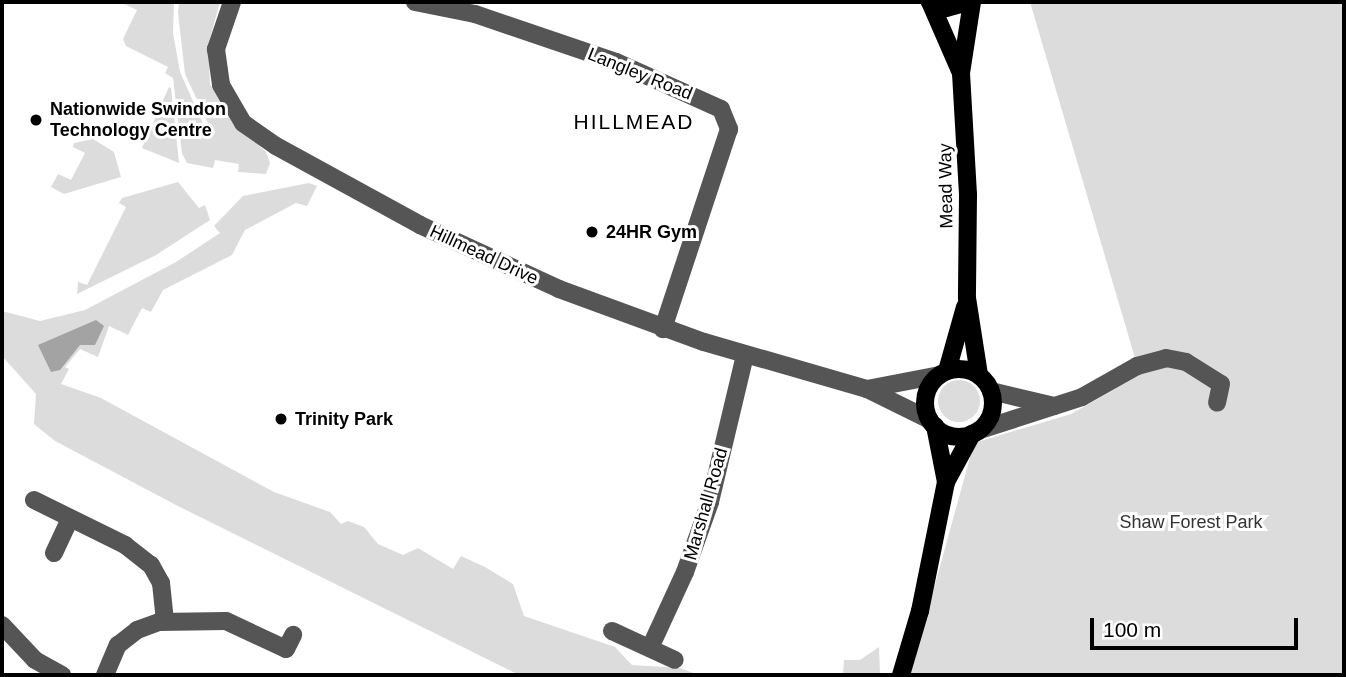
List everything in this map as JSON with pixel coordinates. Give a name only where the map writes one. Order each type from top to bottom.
[{"type":"main road","points":[[930,2],[946,8],[970,2]]},
{"type":"main road","name":"Mead Way","points":[[930,2],[961,73]]},
{"type":"main road","name":"Mead Way","points":[[970,2],[961,73],[968,195],[967,298],[979,375]]},
{"type":"main road","name":"Mead Way","points":[[944,373],[967,298]]},
{"type":"main road","points":[[901,675],[920,611],[946,482],[975,433],[992,413],[991,391],[979,375],[969,370],[944,373],[928,390],[946,482]]},
{"type":"main road","points":[[933,423],[953,436],[975,433]]},
{"type":"street","name":"Hillmead Drive","points":[[232,2],[218,40],[219,73],[234,111],[254,132],[453,242],[663,329],[867,389],[933,423]]},
{"type":"street","name":"Langley Road","points":[[415,2],[475,14],[616,62],[721,109],[729,129],[663,329]]},
{"type":"street","name":"Marshall Road","points":[[650,648],[707,512],[745,355]]},
{"type":"street","points":[[975,433],[1094,392],[1146,363],[1166,358],[1186,362],[1221,384],[1216,403]]},
{"type":"street","name":"Hillmead Drive","points":[[867,389],[944,373]]},
{"type":"street","points":[[991,391],[1054,407]]},
{"type":"street","points":[[34,500],[125,545],[151,565],[161,583],[165,621]]},
{"type":"street","points":[[54,553],[70,518]]},
{"type":"street","points":[[105,675],[110,656],[123,640],[165,621],[226,621],[286,649],[293,635]]},
{"type":"street","points":[[2,625],[35,660],[62,675]]},
{"type":"street","points":[[612,631],[675,660]]},
{"type":"green space","points":[[120,2],[174,2],[173,33],[180,72],[209,137],[213,134],[185,74],[178,13],[179,2],[220,2],[208,45],[210,84],[233,122],[266,152],[270,163],[266,174],[238,172],[239,164],[215,160],[213,168],[187,163],[182,153],[173,78],[165,73],[168,67],[126,46],[123,39],[137,10]]},
{"type":"green space","name":"Shaw Forest Park","points":[[1030,2],[1344,2],[1344,675],[910,675],[974,443],[1071,414],[1140,375]]},
{"type":"green space","points":[[169,87],[171,88],[179,163],[142,148]]},
{"type":"green space","points":[[93,139],[114,152],[121,177],[64,194],[51,187],[58,174],[71,180],[85,153],[73,147],[74,143]]},
{"type":"green space","points":[[178,182],[199,208],[205,205],[210,220],[156,255],[77,294],[78,282],[87,285],[126,207],[119,203],[122,198]]},
{"type":"green space","points":[[309,183],[317,186],[307,206],[296,203],[245,230],[232,255],[163,290],[151,312],[142,308],[128,335],[109,326],[98,357],[80,349],[65,367],[69,369],[61,384],[101,398],[274,492],[330,512],[341,524],[348,521],[364,527],[378,544],[403,555],[418,548],[453,569],[461,556],[485,567],[513,584],[524,616],[615,647],[632,665],[680,668],[699,675],[519,675],[176,505],[55,441],[34,424],[36,394],[2,356],[2,311],[40,321],[85,310],[176,262],[220,233],[214,226],[243,196]]},
{"type":"green space","points":[[959,380],[974,386],[980,401],[974,416],[959,422],[944,416],[938,401],[944,386]]},
{"type":"green space","points":[[879,647],[880,675],[843,675],[844,660],[860,660]]},
{"type":"shaded area","points":[[96,320],[104,326],[95,345],[80,345],[60,370],[51,372],[38,345]]},
{"type":"place","name":"Nationwide Swindon Technology Centre","points":[[36,120]]},
{"type":"place","name":"24HR Gym","points":[[592,232]]},
{"type":"place","name":"Trinity Park","points":[[281,419]]},
{"type":"district","name":"HILLMEAD","points":[[634,122]]}]
